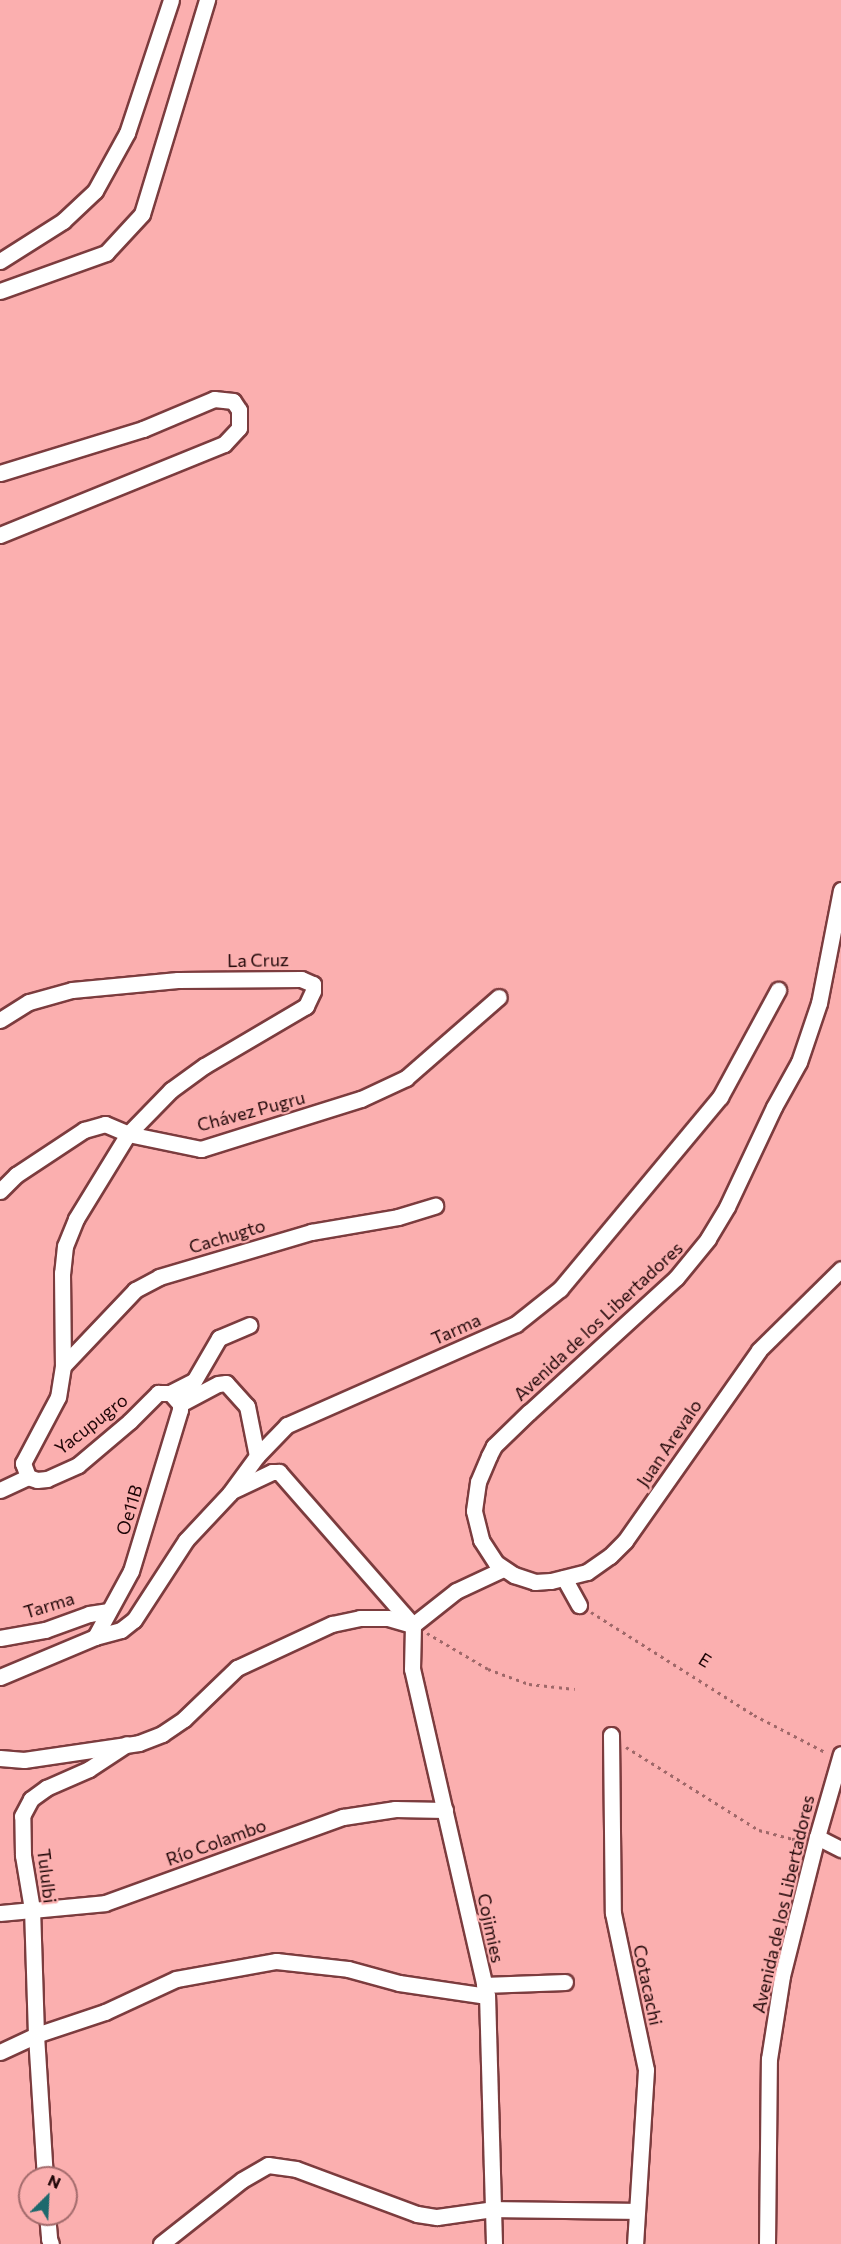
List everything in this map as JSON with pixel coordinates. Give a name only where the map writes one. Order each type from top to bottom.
[{"type":"street","points":[[0,261],[63,221],[95,191],[127,133],[171,0]]},
{"type":"street","points":[[0,291],[106,253],[142,214],[207,0]]},
{"type":"street","points":[[0,472],[143,429],[214,399],[233,400],[239,410],[239,429],[224,444],[0,535]]},
{"type":"street","name":"Avenida de los Libertadores","points":[[503,1569],[484,1547],[475,1519],[478,1482],[489,1456],[494,1446],[529,1412],[662,1292],[700,1252],[728,1207],[774,1107],[799,1062],[819,1003],[841,890]]},
{"type":"street","name":"La Cruz","points":[[0,1020],[29,1002],[72,990],[178,980],[301,979],[314,984],[306,1006],[204,1066],[171,1090],[128,1134]]},
{"type":"street","name":"Tarma","points":[[0,1677],[95,1636],[122,1630],[134,1620],[186,1540],[230,1492],[257,1456],[287,1425],[516,1324],[560,1288],[720,1097],[778,990]]},
{"type":"street","name":"Chávez Pugru","points":[[0,1191],[16,1175],[84,1130],[105,1124],[128,1134],[201,1149],[362,1099],[406,1078],[499,997]]},
{"type":"street","points":[[28,1477],[23,1463],[58,1397],[63,1366],[62,1273],[65,1246],[76,1219],[128,1134]]},
{"type":"street","name":"Cachugto","points":[[63,1366],[135,1290],[159,1277],[311,1232],[398,1217],[435,1206]]},
{"type":"street","name":"Juan Arevalo","points":[[503,1569],[535,1582],[564,1578],[594,1568],[619,1548],[759,1350],[807,1300],[841,1269]]},
{"type":"street","points":[[175,1399],[194,1381],[219,1338],[249,1325]]},
{"type":"street","points":[[175,1399],[226,1383],[247,1406],[257,1456]]},
{"type":"street","name":"Yacupugro","points":[[0,1490],[28,1477],[37,1480],[47,1479],[78,1465],[130,1421],[158,1393],[175,1399]]},
{"type":"street","name":"Oe11B","points":[[95,1636],[131,1571],[175,1399]]},
{"type":"street","points":[[230,1492],[272,1472],[279,1472],[413,1625]]},
{"type":"street","points":[[413,1625],[456,1591],[503,1569]]},
{"type":"street","points":[[564,1578],[579,1605]]},
{"type":"street","name":"Tarma","points":[[0,1638],[45,1630],[89,1614],[109,1611]]},
{"type":"street","points":[[0,1758],[24,1760],[127,1744],[162,1734],[177,1724],[237,1668],[332,1624],[360,1618],[388,1618],[413,1625]]},
{"type":"street","name":"Cojimies","points":[[413,1625],[412,1669],[485,1990],[494,2244]]},
{"type":"street","name":"Cotacachi","points":[[611,1735],[613,1913],[646,2070],[635,2211],[635,2244]]},
{"type":"street","name":"Tululbi","points":[[44,2166],[36,2035],[32,1909],[23,1855],[22,1816],[31,1799],[46,1788],[89,1768],[127,1744]]},
{"type":"street","name":"Avenida de los Libertadores","points":[[766,2244],[769,2059],[782,1976],[840,1757]]},
{"type":"street","name":"Río Colambo","points":[[0,1913],[32,1909],[79,1908],[105,1903],[344,1817],[395,1809],[445,1809]]},
{"type":"street","points":[[817,1838],[841,1849]]},
{"type":"street","points":[[0,2052],[36,2035],[105,2012],[176,1979],[276,1961],[348,1969],[399,1983],[485,1990],[565,1982]]},
{"type":"street","points":[[161,2244],[242,2180],[268,2165],[296,2169],[417,2214],[437,2217],[494,2209],[635,2211]]},
{"type":"street","points":[[47,2226],[48,2239],[51,2244]]},
{"type":"path","name":"E","points":[[579,1605],[754,1715],[840,1757]]},
{"type":"path","points":[[413,1625],[488,1669],[529,1684],[575,1689]]},
{"type":"path","points":[[623,1746],[759,1830],[792,1839],[817,1838]]}]
